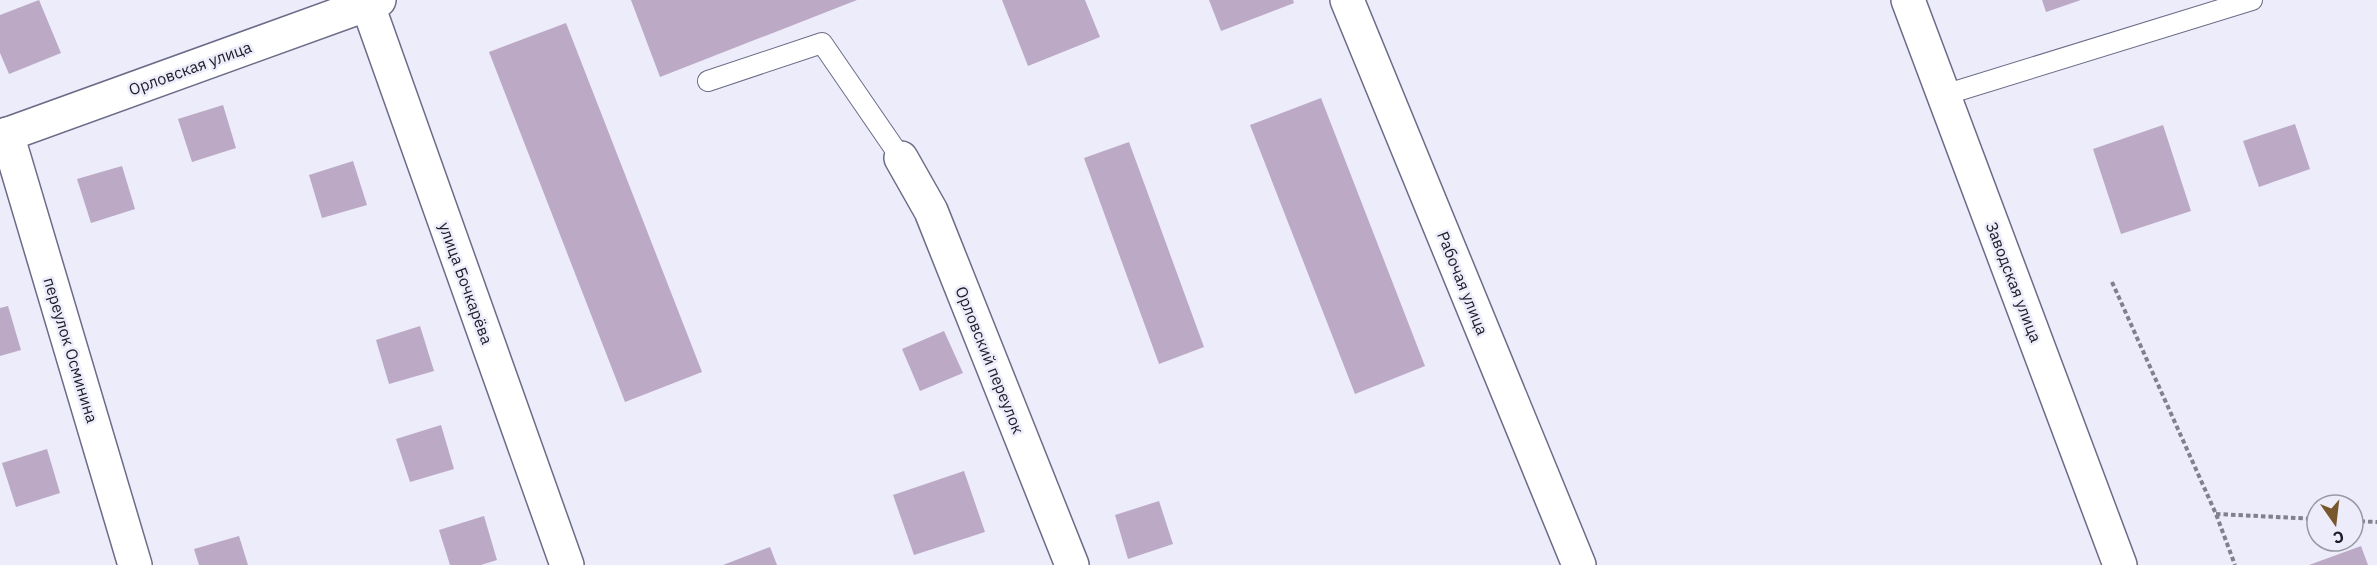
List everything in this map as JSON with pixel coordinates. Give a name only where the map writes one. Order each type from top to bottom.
[{"type":"street","name":"Рабочая улица","points":[[1347,0],[1579,565]]},
{"type":"street","name":"Заводская улица","points":[[1908,0],[2120,565]]},
{"type":"street","name":"Орловская улица","points":[[3,135],[371,2]]},
{"type":"street","name":"улица Бочкарёва","points":[[371,2],[567,565]]},
{"type":"street","name":"переулок Осминина","points":[[3,135],[135,565]]},
{"type":"street","name":"Орловский переулок","points":[[901,158],[931,211],[1072,565]]},
{"type":"lane","points":[[1944,95],[2252,0]]},
{"type":"lane","points":[[708,81],[822,43],[901,158]]},
{"type":"path","points":[[2112,282],[2216,514],[2235,565]]},
{"type":"path","points":[[2216,514],[2305,518]]},
{"type":"building","points":[[39,0],[61,53],[9,74],[0,53],[0,15]]},
{"type":"building","points":[[631,0],[857,0],[660,77]]},
{"type":"building","points":[[1002,0],[1085,0],[1100,37],[1028,66]]},
{"type":"building","points":[[1209,0],[1293,0],[1294,3],[1221,31]]},
{"type":"building","points":[[2042,0],[2081,0],[2046,12]]},
{"type":"building","points":[[566,23],[702,372],[625,402],[489,52]]},
{"type":"building","points":[[1321,98],[1425,366],[1355,394],[1250,125]]},
{"type":"building","points":[[223,105],[236,148],[192,162],[178,119]]},
{"type":"building","points":[[2295,124],[2310,169],[2259,187],[2243,141]]},
{"type":"building","points":[[2163,125],[2191,211],[2121,234],[2093,149]]},
{"type":"building","points":[[1129,142],[1204,347],[1159,364],[1084,158]]},
{"type":"building","points":[[353,161],[367,205],[322,218],[309,175]]},
{"type":"building","points":[[122,166],[135,209],[91,223],[77,179]]},
{"type":"building","points":[[8,306],[21,350],[0,356],[0,308]]},
{"type":"building","points":[[420,326],[434,371],[389,384],[376,340]]},
{"type":"building","points":[[944,331],[963,373],[920,391],[902,349]]},
{"type":"building","points":[[441,425],[454,469],[410,482],[396,439]]},
{"type":"building","points":[[47,449],[60,493],[16,507],[2,463]]},
{"type":"building","points":[[964,471],[985,532],[914,555],[893,495]]},
{"type":"building","points":[[1159,501],[1173,544],[1128,559],[1115,515]]},
{"type":"building","points":[[484,516],[497,560],[481,565],[450,565],[439,530]]},
{"type":"building","points":[[239,536],[248,565],[199,565],[194,549]]},
{"type":"building","points":[[770,547],[777,565],[723,565]]},
{"type":"building","points":[[2342,553],[2364,553],[2368,565],[2309,565]]}]
